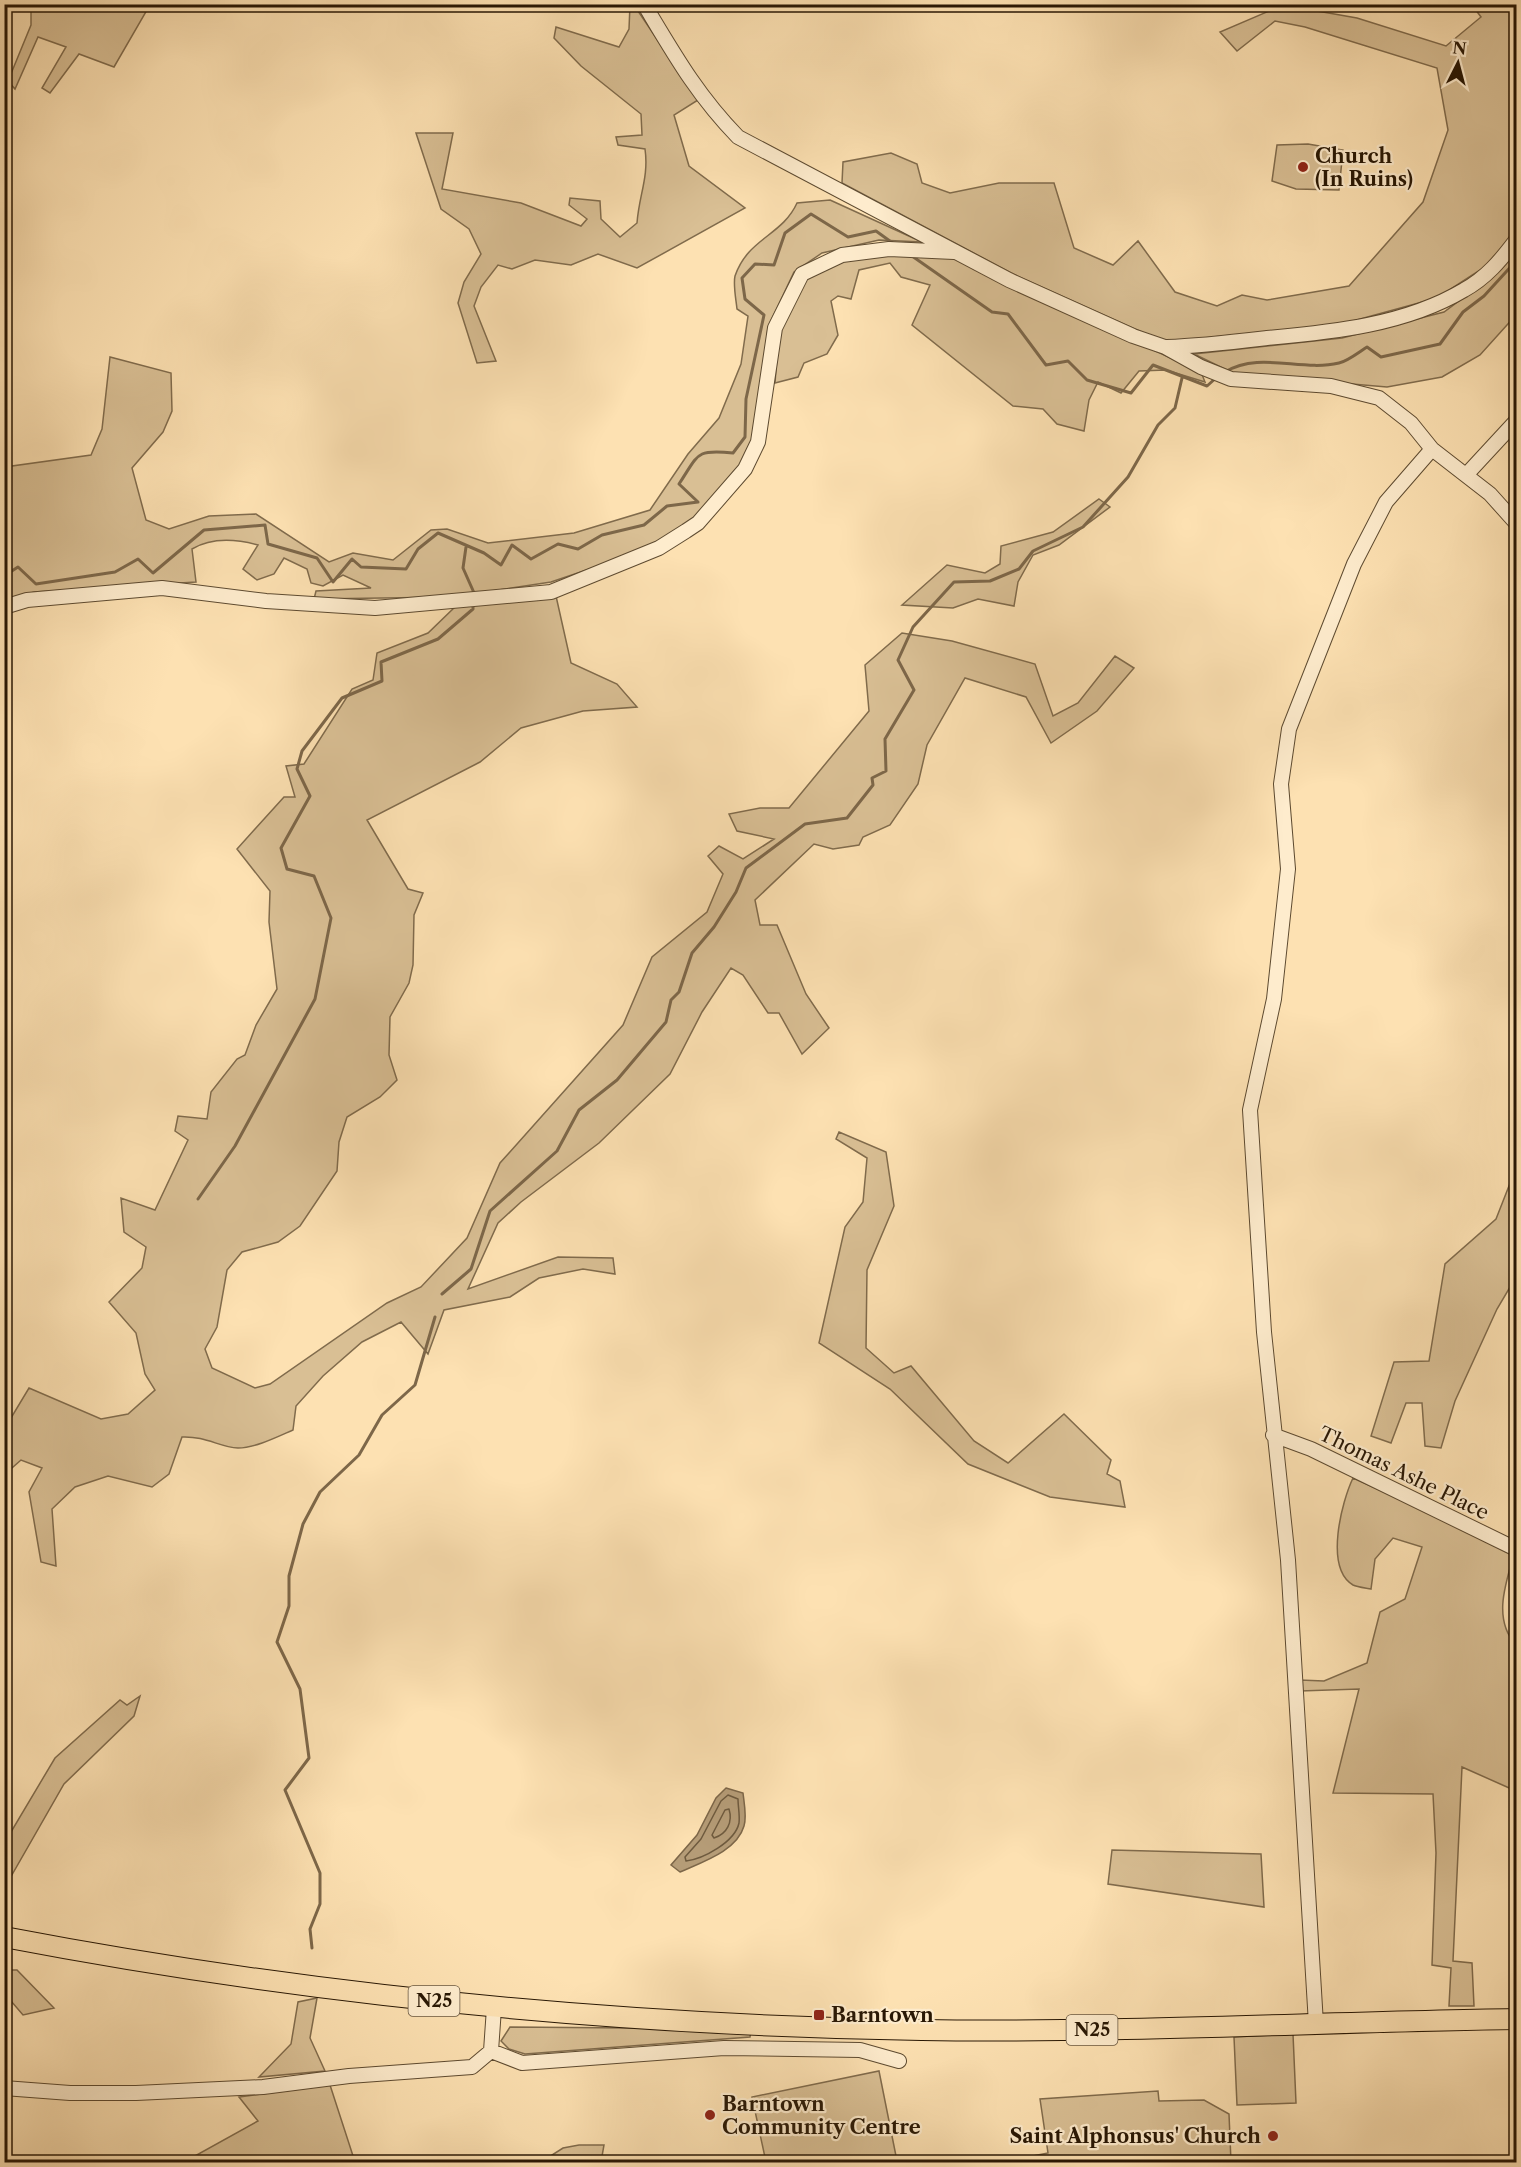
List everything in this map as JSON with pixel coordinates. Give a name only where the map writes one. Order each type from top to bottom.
[{"type":"highway","name":"N25","points":[[4,1937],[185,1970],[494,2008],[781,2026],[926,2030],[1065,2030],[1516,2019]]},
{"type":"street","points":[[644,4],[691,83],[714,113],[738,137],[954,252],[1133,336],[1165,347],[1201,367],[1231,379],[1331,386],[1379,398],[1411,423],[1432,449],[1467,474],[1516,523]]},
{"type":"street","points":[[1165,347],[1204,346],[1337,331],[1403,316],[1438,304],[1466,289],[1496,267],[1516,240]]},
{"type":"street","points":[[4,607],[27,600],[162,588],[329,607],[375,609],[551,592],[659,548],[698,523],[745,469],[758,442],[775,328],[802,274],[842,255],[889,249],[954,252]]},
{"type":"street","points":[[1467,474],[1516,421]]},
{"type":"street","points":[[1316,2024],[1288,1560],[1273,1435],[1250,1110],[1275,999],[1288,870],[1281,784],[1289,729],[1354,564],[1386,502],[1432,449]]},
{"type":"street","name":"Thomas Ashe Place","points":[[1273,1435],[1311,1449],[1516,1550]]},
{"type":"street","points":[[4,2088],[70,2093],[136,2093],[263,2087],[349,2076],[472,2067],[491,2051],[494,2008]]},
{"type":"street","points":[[491,2051],[498,2056],[522,2063],[723,2048],[860,2050],[899,2061]]},
{"type":"shaded area","points":[[129,4],[147,10],[114,67],[79,54],[50,93],[42,88],[66,47],[38,37],[15,89],[8,81],[31,25],[31,5],[89,5],[93,11],[103,5]]},
{"type":"shaded area","points":[[630,5],[634,5],[698,100],[674,115],[689,166],[745,208],[637,268],[598,254],[571,265],[535,260],[512,269],[498,265],[481,287],[474,306],[496,361],[477,363],[458,303],[464,282],[481,254],[469,229],[441,209],[416,133],[453,133],[442,189],[521,203],[581,226],[587,219],[569,205],[570,198],[600,201],[601,219],[620,237],[637,223],[646,159],[645,149],[618,145],[616,137],[642,135],[641,114],[581,66],[554,38],[556,27],[619,47],[629,29]]},
{"type":"shaded area","points":[[1283,5],[1357,18],[1446,46],[1481,17],[1472,5],[1516,5],[1516,230],[1491,263],[1437,298],[1342,324],[1164,342],[1017,276],[842,183],[843,162],[891,153],[917,164],[922,183],[950,193],[999,183],[1054,183],[1074,248],[1113,265],[1138,241],[1175,292],[1217,306],[1242,295],[1267,300],[1349,286],[1423,202],[1448,130],[1437,68],[1305,27],[1275,21],[1237,51],[1220,32]]},
{"type":"shaded area","points":[[1308,144],[1343,150],[1339,190],[1296,189],[1272,181],[1277,145]]},
{"type":"shaded area","points":[[830,200],[922,242],[879,240],[822,253],[794,272],[768,327],[759,413],[751,444],[737,470],[691,522],[637,553],[551,582],[452,597],[314,599],[316,591],[371,588],[343,575],[323,586],[311,583],[307,569],[284,558],[274,574],[257,580],[243,569],[258,545],[233,540],[216,541],[192,549],[196,582],[34,592],[5,601],[5,467],[91,455],[102,429],[110,357],[171,373],[172,411],[163,432],[132,468],[146,520],[169,529],[209,516],[256,514],[329,562],[353,553],[393,560],[431,530],[447,529],[488,543],[574,533],[650,510],[688,454],[719,418],[741,364],[748,316],[737,309],[734,280],[741,263],[756,245],[783,223],[797,203]]},
{"type":"shaded area","points":[[1516,250],[1516,315],[1480,355],[1442,377],[1387,387],[1235,374],[1194,354],[1342,338],[1444,312],[1499,271]]},
{"type":"shaded area","points":[[891,252],[950,256],[1201,372],[1205,382],[1166,370],[1139,371],[1121,393],[1098,382],[1089,400],[1084,431],[1057,424],[1043,409],[1013,406],[912,325],[930,285],[901,277],[890,263],[859,270],[851,299],[838,296],[831,301],[838,335],[827,354],[804,363],[798,377],[775,383],[779,329],[804,279],[841,259]]},
{"type":"shaded area","points":[[1099,499],[1110,507],[1059,545],[1033,555],[1018,582],[1014,606],[978,599],[953,608],[902,605],[947,565],[985,573],[1000,564],[1001,546],[1053,532]]},
{"type":"shaded area","points":[[556,596],[571,663],[617,684],[637,707],[583,711],[521,728],[480,762],[367,820],[408,889],[423,893],[414,915],[413,965],[409,983],[390,1017],[389,1055],[397,1080],[380,1097],[347,1117],[339,1142],[337,1171],[300,1226],[278,1242],[242,1252],[227,1270],[217,1327],[205,1349],[212,1368],[255,1388],[270,1384],[387,1303],[421,1287],[467,1238],[500,1163],[623,1025],[652,957],[707,912],[723,874],[708,856],[719,846],[743,859],[774,839],[737,831],[729,814],[760,808],[789,808],[869,711],[865,665],[902,633],[952,641],[1035,664],[1053,716],[1078,703],[1115,656],[1134,668],[1097,711],[1051,743],[1026,697],[965,678],[927,745],[918,784],[890,825],[863,837],[859,845],[833,849],[814,844],[755,900],[760,925],[777,925],[806,994],[829,1028],[802,1054],[779,1013],[768,1013],[743,975],[731,968],[702,1012],[670,1074],[599,1143],[521,1202],[498,1223],[468,1289],[558,1257],[613,1258],[615,1274],[583,1269],[539,1278],[510,1297],[444,1310],[428,1354],[401,1322],[362,1342],[323,1376],[296,1406],[293,1430],[245,1448],[182,1437],[169,1474],[152,1487],[108,1476],[75,1487],[52,1509],[56,1566],[41,1562],[29,1492],[42,1468],[21,1460],[5,1474],[5,1423],[8,1423],[29,1388],[101,1419],[128,1414],[155,1390],[145,1374],[136,1333],[109,1302],[142,1268],[146,1247],[124,1232],[121,1198],[155,1210],[188,1140],[175,1131],[178,1116],[207,1119],[211,1092],[237,1059],[245,1055],[256,1025],[277,989],[269,922],[270,891],[237,849],[284,797],[295,797],[286,766],[304,764],[352,689],[373,680],[377,653],[428,633],[455,607]]},
{"type":"shaded area","points":[[839,1132],[886,1152],[894,1206],[867,1270],[866,1348],[894,1373],[911,1366],[974,1441],[1008,1463],[1064,1414],[1111,1460],[1107,1474],[1120,1481],[1125,1507],[1050,1497],[968,1464],[890,1389],[819,1343],[845,1227],[863,1202],[867,1158],[836,1139]]},
{"type":"shaded area","points":[[1516,1168],[1516,1277],[1497,1309],[1455,1401],[1441,1448],[1425,1446],[1422,1403],[1406,1403],[1391,1443],[1371,1436],[1394,1362],[1429,1361],[1445,1264],[1496,1219]]},
{"type":"shaded area","points":[[1353,1478],[1515,1551],[1505,1588],[1503,1612],[1504,1624],[1516,1645],[1516,1791],[1462,1767],[1453,1961],[1472,1963],[1474,2006],[1449,2006],[1451,1968],[1432,1965],[1436,1853],[1433,1794],[1333,1793],[1359,1689],[1300,1691],[1300,1680],[1324,1681],[1367,1663],[1380,1612],[1405,1599],[1422,1547],[1393,1538],[1375,1559],[1371,1589],[1353,1585],[1344,1576],[1337,1550],[1338,1534],[1344,1502]]},
{"type":"shaded area","points":[[140,1696],[134,1716],[64,1784],[5,1887],[5,1842],[55,1758],[120,1700],[127,1705]]},
{"type":"shaded area","points":[[1112,1850],[1261,1854],[1264,1907],[1108,1884]]},
{"type":"shaded area","points":[[5,1970],[17,1970],[54,2008],[23,2015],[5,1994]]},
{"type":"shaded area","points":[[317,1998],[310,2038],[325,2071],[259,2077],[291,2044],[298,2002]]},
{"type":"shaded area","points":[[510,2027],[751,2029],[750,2037],[525,2054],[509,2049],[501,2041]]},
{"type":"shaded area","points":[[1293,2034],[1296,2103],[1237,2105],[1234,2037]]},
{"type":"shaded area","points":[[879,2071],[896,2156],[863,2162],[766,2162],[752,2097]]},
{"type":"shaded area","points":[[330,2085],[355,2162],[184,2162],[258,2121],[239,2097]]},
{"type":"shaded area","points":[[1158,2091],[1159,2101],[1204,2100],[1229,2114],[1231,2162],[1002,2162],[1048,2153],[1040,2099]]},
{"type":"shaded area","points":[[579,2145],[604,2145],[601,2162],[541,2162],[563,2148]]},
{"type":"water","points":[[726,1788],[743,1793],[745,1818],[740,1835],[718,1855],[680,1872],[671,1865],[697,1835],[716,1798]]},
{"type":"waterway","points":[[4,576],[18,567],[36,584],[115,572],[138,559],[153,573],[204,530],[265,525],[268,544],[317,558],[333,582],[352,559],[361,567],[406,569],[418,549],[438,533],[484,553],[501,565],[512,545],[531,559],[558,544],[578,549],[602,535],[644,525],[667,506],[698,502],[679,484],[695,460],[704,453],[733,453],[745,437],[746,399],[764,315],[745,299],[742,278],[755,264],[774,265],[785,233],[811,214],[848,237],[876,231],[894,244]]},
{"type":"waterway","points":[[912,256],[992,312],[1008,314],[1046,365],[1068,361],[1087,380],[1131,393],[1153,365],[1207,386],[1217,377]]},
{"type":"waterway","points":[[1225,372],[1252,363],[1310,365],[1339,363],[1367,347],[1381,357],[1440,344],[1463,312],[1484,296],[1516,261]]},
{"type":"waterway","points":[[442,1294],[471,1269],[490,1211],[557,1151],[579,1110],[617,1080],[666,1022],[671,1000],[679,992],[692,953],[714,927],[736,892],[746,868],[805,824],[847,818],[873,785],[872,778],[886,771],[885,739],[914,690],[898,660],[913,627],[954,582],[990,581],[1019,569],[1033,551],[1083,527],[1128,477],[1158,425],[1175,408],[1182,378]]},
{"type":"waterway","points":[[466,547],[463,568],[475,595]]},
{"type":"waterway","points":[[198,1199],[235,1146],[315,999],[331,918],[314,876],[287,869],[281,848],[310,796],[297,769],[302,751],[342,698],[382,681],[381,662],[438,639],[473,609],[473,605]]},
{"type":"waterway","points":[[312,1948],[310,1929],[320,1904],[320,1873],[285,1790],[309,1758],[300,1689],[277,1642],[289,1606],[289,1576],[303,1524],[320,1492],[359,1455],[382,1415],[415,1385],[435,1317]]},
{"type":"place","name":"Church (In Ruins)","points":[[1303,167]]},
{"type":"place","name":"Barntown","points":[[819,2015]]},
{"type":"place","name":"Barntown Community Centre","points":[[710,2115]]},
{"type":"place","name":"Saint Alphonsus' Church","points":[[1273,2136]]}]
